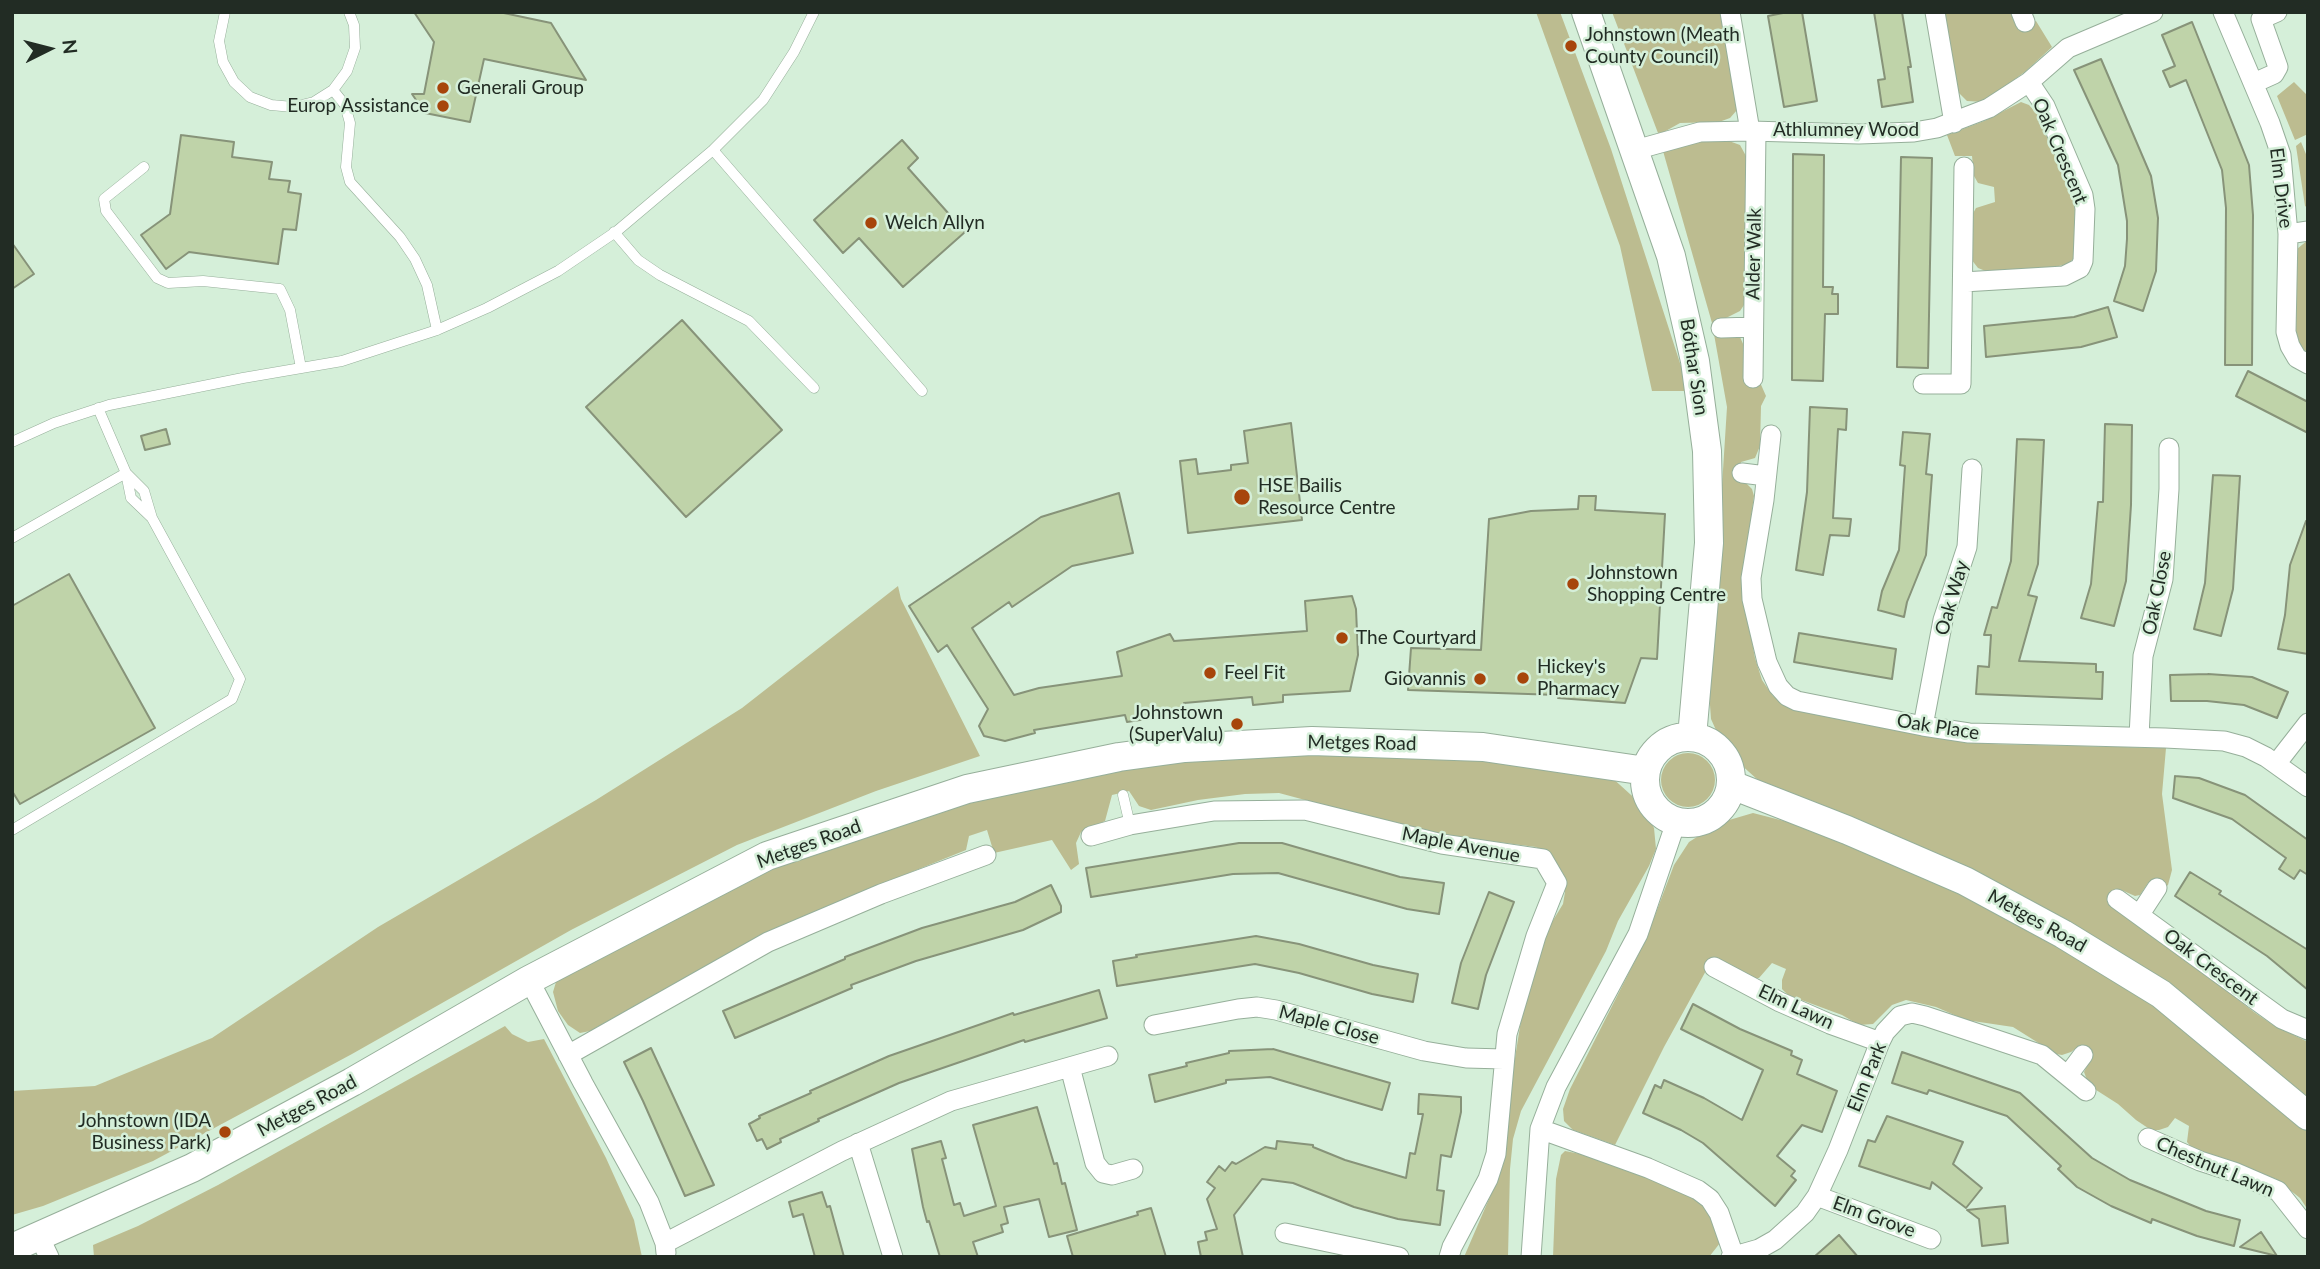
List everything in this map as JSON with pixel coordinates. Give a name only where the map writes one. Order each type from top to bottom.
[{"type":"street","name":"Bóthar Sion","points":[[1586,12],[1671,256],[1695,361],[1707,451],[1709,543],[1692,737]]},
{"type":"street","name":"Alder Walk","points":[[1730,12],[1753,131],[1753,378]]},
{"type":"street","points":[[1935,12],[1954,123]]},
{"type":"street","name":"Athlumney Wood","points":[[1635,149],[1700,132],[1859,134],[1914,132],[1954,123],[1989,107],[2029,82],[2068,48],[2153,12]]},
{"type":"street","name":"Elm Drive","points":[[2223,12],[2281,155],[2288,234],[2286,332],[2297,358],[2308,364]]},
{"type":"street","points":[[2254,83],[2274,74],[2278,67],[2261,19],[2277,12]]},
{"type":"street","name":"Oak Crescent","points":[[1963,282],[2064,275],[2080,268],[2083,261],[2083,195],[2045,106],[2029,82]]},
{"type":"street","points":[[1923,384],[1961,384],[1964,167]]},
{"type":"street","points":[[2288,234],[2308,231]]},
{"type":"street","points":[[1721,328],[1753,327]]},
{"type":"street","name":"Oak Place","points":[[1771,435],[1751,578],[1752,598],[1767,662],[1778,687],[1797,701],[1969,733],[2224,741],[2246,747],[2276,764],[2308,788]]},
{"type":"street","name":"Oak Close","points":[[2139,737],[2143,656],[2163,579],[2169,448]]},
{"type":"street","name":"Oak Way","points":[[1923,726],[1943,620],[1967,547],[1972,469]]},
{"type":"street","points":[[1742,473],[1766,476]]},
{"type":"street","points":[[2276,764],[2308,723]]},
{"type":"street","points":[[1692,737],[1709,741],[1719,749],[1729,764],[1732,785],[1724,805],[1712,817],[1697,823],[1676,822],[1658,812],[1650,801],[1645,784],[1646,771],[1650,760],[1663,745],[1672,740],[1692,737]]},
{"type":"street","name":"Metges Road","points":[[12,1248],[44,1246],[352,1082],[529,980],[767,856],[967,789],[1119,757],[1185,748],[1312,741],[1483,747],[1646,771]]},
{"type":"street","name":"Metges Road","points":[[1732,785],[1847,830],[1965,881],[2063,934],[2161,994],[2308,1116]]},
{"type":"street","name":"Maple Avenue","points":[[1091,836],[1130,825],[1214,811],[1305,810],[1442,844],[1543,859],[1557,883],[1529,960],[1507,1034],[1496,1154],[1488,1179],[1449,1257]]},
{"type":"street","points":[[1531,1257],[1540,1129],[1556,1087],[1638,934],[1676,822]]},
{"type":"street","points":[[568,1055],[768,942],[881,894],[986,855]]},
{"type":"street","points":[[2140,914],[2157,888]]},
{"type":"street","name":"Oak Crescent","points":[[2117,899],[2282,1019],[2308,1030]]},
{"type":"street","name":"Elm Lawn","points":[[1714,967],[1780,1002],[1880,1042]]},
{"type":"street","points":[[529,980],[649,1202],[665,1250],[858,1143],[951,1101],[1108,1056]]},
{"type":"street","name":"Maple Close","points":[[1154,1026],[1257,1007],[1423,1051],[1466,1058],[1504,1059]]},
{"type":"street","name":"Elm Park","points":[[1540,1129],[1698,1190],[1710,1199],[1719,1213],[1732,1256],[1759,1249],[1775,1240],[1805,1213],[1817,1196],[1880,1042],[1885,1032],[1900,1016],[1912,1013],[2042,1055],[2086,1091]]},
{"type":"street","points":[[2068,1075],[2083,1055]]},
{"type":"street","points":[[1070,1067],[1095,1163],[1103,1173],[1112,1175],[1133,1169]]},
{"type":"street","name":"Chestnut Lawn","points":[[2148,1138],[2278,1191],[2308,1229]]},
{"type":"street","points":[[858,1143],[893,1257]]},
{"type":"street","name":"Elm Grove","points":[[1817,1196],[1931,1239]]},
{"type":"street","points":[[1285,1233],[1399,1257]]},
{"type":"lane","points":[[225,12],[219,41],[223,62],[234,82],[250,97],[271,105],[293,107],[314,102],[333,90],[347,71],[355,48],[354,25],[349,12]]},
{"type":"lane","points":[[12,442],[54,423],[98,408],[152,395],[342,361],[437,330],[487,308],[558,271],[614,232],[713,150],[763,100],[794,52],[814,12]]},
{"type":"lane","points":[[333,90],[345,105],[350,123],[346,167],[350,182],[400,237],[415,259],[427,285],[437,330]]},
{"type":"lane","points":[[713,150],[922,391]]},
{"type":"lane","points":[[144,167],[104,199],[106,211],[157,278],[168,283],[203,281],[280,289],[290,310],[301,368]]},
{"type":"lane","points":[[614,232],[638,260],[660,275],[749,321],[814,388]]},
{"type":"lane","points":[[12,830],[232,699],[240,679],[152,518],[131,498],[126,474],[98,408]]},
{"type":"lane","points":[[12,538],[126,474]]},
{"type":"lane","points":[[1123,794],[1130,825]]},
{"type":"green space","points":[[1536,12],[1560,12],[1611,149],[1689,391],[1652,391],[1620,246]]},
{"type":"green space","points":[[1612,12],[1721,12],[1737,110],[1730,118],[1719,122],[1680,123],[1658,133]]},
{"type":"green space","points":[[1943,12],[2010,12],[2017,28],[2036,21],[2052,47],[2026,71],[1984,102],[1967,101],[1956,90]]},
{"type":"green space","points":[[2294,82],[2308,96],[2308,134],[2295,140],[2277,96]]},
{"type":"green space","points":[[2021,102],[2029,105],[2038,115],[2075,205],[2074,258],[2068,264],[2050,268],[1988,272],[1978,268],[1971,259],[1971,217],[1976,208],[1995,202],[1994,187],[1978,183],[1974,176],[1972,156],[1955,156],[1947,135],[1984,121]]},
{"type":"green space","points":[[1696,141],[1729,141],[1740,145],[1746,156],[1746,302],[1740,311],[1724,319],[1731,334],[1740,337],[1766,396],[1761,406],[1760,446],[1755,458],[1741,462],[1739,476],[1752,489],[1754,496],[1742,586],[1755,658],[1762,680],[1773,696],[1787,706],[1941,738],[1992,744],[2166,748],[2162,794],[2172,870],[2168,885],[2161,891],[2148,883],[2140,895],[2135,896],[2119,889],[2112,900],[2254,1012],[2273,1025],[2308,1042],[2308,1097],[2216,1023],[1759,781],[1738,762],[1720,739],[1711,719],[1709,691],[1727,407],[1712,323],[1663,151]]},
{"type":"green space","points":[[2301,142],[2308,159],[2308,208],[2305,206],[2296,146]]},
{"type":"green space","points":[[2308,240],[2308,352],[2302,349],[2294,336],[2297,249]]},
{"type":"green space","points":[[898,586],[901,599],[980,756],[876,791],[737,845],[571,930],[352,1054],[153,1161],[43,1206],[12,1215],[12,1091],[95,1086],[212,1038],[378,927],[596,800],[742,708]]},
{"type":"green space","points":[[1400,750],[1609,775],[1641,804],[1654,828],[1656,849],[1649,866],[1521,1111],[1513,1139],[1510,1169],[1508,1257],[1464,1257],[1495,1185],[1521,1020],[1549,927],[1563,904],[1563,873],[1551,857],[1536,847],[1428,833],[1279,793],[1198,800],[1151,810],[1139,806],[1129,791],[1112,795],[1105,821],[1081,832],[1076,843],[1079,864],[1071,870],[1052,840],[994,853],[987,830],[969,836],[966,850],[847,898],[689,976],[590,1031],[580,1033],[568,1025],[558,1011],[553,992],[556,982],[583,962],[743,878],[916,814],[1164,757]]},
{"type":"green space","points":[[1688,753],[1707,761],[1715,780],[1707,799],[1688,807],[1669,799],[1661,780],[1669,761]]},
{"type":"green space","points":[[1753,813],[1792,823],[1917,870],[2105,972],[2162,1012],[2308,1127],[2308,1210],[2300,1198],[2276,1179],[2192,1148],[2187,1142],[2189,1126],[2175,1118],[2168,1127],[2159,1130],[2151,1130],[2136,1120],[2093,1088],[2087,1080],[2084,1072],[2092,1056],[2080,1045],[2071,1052],[2056,1054],[2013,1027],[1966,1020],[1936,1007],[1906,1000],[1892,1005],[1873,1024],[1859,1025],[1842,1015],[1788,995],[1782,989],[1786,969],[1772,963],[1759,978],[1753,978],[1713,958],[1615,1145],[1573,1130],[1564,1121],[1563,1109],[1570,1089],[1646,939],[1674,865],[1689,842],[1719,823]]},
{"type":"green space","points":[[505,1026],[512,1034],[528,1042],[544,1039],[606,1158],[634,1220],[642,1257],[94,1257],[93,1245],[138,1226],[218,1185]]},
{"type":"green space","points":[[1565,1151],[1627,1168],[1694,1197],[1711,1214],[1720,1243],[1709,1257],[1553,1257],[1556,1179],[1561,1155]]},
{"type":"building","points":[[414,12],[499,12],[551,23],[586,80],[484,59],[470,122],[425,113],[412,94],[424,94],[434,42]]},
{"type":"building","points":[[1802,12],[1817,101],[1784,107],[1768,16]]},
{"type":"building","points":[[1874,12],[1902,12],[1911,67],[1908,67],[1913,102],[1882,107],[1878,80],[1885,79]]},
{"type":"building","points":[[2192,22],[2249,165],[2253,215],[2252,365],[2225,365],[2226,208],[2222,170],[2186,80],[2170,87],[2163,71],[2175,66],[2162,35]]},
{"type":"building","points":[[2101,59],[2151,176],[2158,218],[2156,271],[2143,311],[2114,301],[2125,266],[2127,239],[2127,221],[2118,165],[2074,70]]},
{"type":"building","points":[[181,135],[234,142],[232,157],[272,162],[269,179],[290,181],[288,192],[301,194],[296,230],[283,229],[278,264],[189,252],[166,269],[141,235],[170,214]]},
{"type":"building","points":[[902,140],[918,158],[908,168],[965,232],[903,287],[859,238],[843,253],[814,220]]},
{"type":"building","points":[[1793,154],[1824,155],[1823,287],[1833,287],[1832,294],[1838,294],[1838,314],[1825,314],[1823,381],[1792,380]]},
{"type":"building","points":[[1901,157],[1932,158],[1928,368],[1897,367]]},
{"type":"building","points":[[12,243],[34,274],[12,289]]},
{"type":"building","points":[[2108,307],[2117,337],[2081,347],[1986,357],[1984,326],[2074,317]]},
{"type":"building","points":[[682,320],[782,430],[686,517],[586,407]]},
{"type":"building","points":[[2248,371],[2308,402],[2308,433],[2236,396]]},
{"type":"building","points":[[1810,407],[1847,409],[1846,430],[1838,429],[1833,518],[1851,519],[1849,536],[1830,535],[1823,575],[1796,570],[1807,492]]},
{"type":"building","name":"HSE Bailis Resource Centre","points":[[1291,423],[1302,520],[1188,533],[1180,461],[1196,459],[1198,474],[1231,470],[1231,465],[1248,463],[1244,431]]},
{"type":"building","points":[[2105,424],[2132,425],[2126,581],[2114,626],[2081,618],[2091,584],[2098,502],[2103,502]]},
{"type":"building","points":[[166,429],[170,444],[145,450],[141,436]]},
{"type":"building","points":[[1903,432],[1930,434],[1926,474],[1932,475],[1926,555],[1907,602],[1904,617],[1878,610],[1882,591],[1899,550],[1905,466],[1900,465]]},
{"type":"building","points":[[2017,439],[2044,440],[2038,564],[2028,595],[2037,597],[2019,661],[2096,664],[2096,672],[2103,672],[2102,699],[1976,694],[1978,666],[1989,667],[1991,635],[1984,635],[1992,607],[1997,608],[2011,561]]},
{"type":"building","points":[[2213,475],[2240,476],[2233,589],[2221,636],[2194,629],[2205,583]]},
{"type":"building","points":[[1119,493],[1133,553],[1072,566],[1012,607],[1009,602],[972,628],[1014,695],[1039,688],[1122,676],[1117,652],[1170,634],[1174,641],[1307,631],[1305,601],[1352,596],[1356,609],[1358,655],[1350,691],[1283,695],[1283,702],[1253,705],[1252,697],[1184,703],[1185,713],[1127,722],[1125,715],[1034,730],[1035,733],[1005,741],[984,736],[979,726],[988,709],[947,645],[938,652],[909,606],[1041,517]]},
{"type":"building","name":"Johnstown Shopping Centre","points":[[1579,496],[1596,496],[1595,510],[1665,514],[1657,659],[1641,658],[1625,703],[1558,698],[1558,695],[1408,690],[1411,648],[1481,650],[1489,519],[1531,511],[1578,509]]},
{"type":"building","points":[[2306,521],[2308,654],[2278,649],[2285,615],[2290,565]]},
{"type":"building","points":[[69,574],[155,728],[20,804],[12,791],[12,606]]},
{"type":"building","points":[[1799,633],[1896,649],[1892,679],[1794,662]]},
{"type":"building","points":[[2170,675],[2252,677],[2288,692],[2277,718],[2244,705],[2171,701]]},
{"type":"building","points":[[2175,776],[2199,778],[2245,795],[2308,840],[2308,875],[2300,870],[2294,879],[2279,869],[2286,858],[2232,819],[2173,798]]},
{"type":"building","points":[[1239,843],[1282,843],[1400,877],[1444,883],[1439,914],[1407,909],[1278,873],[1233,874],[1091,897],[1086,868]]},
{"type":"building","points":[[2190,872],[2221,891],[2219,894],[2308,950],[2308,990],[2267,956],[2175,896]]},
{"type":"building","points":[[1051,885],[1061,912],[1023,930],[916,961],[851,985],[852,988],[735,1038],[723,1011],[845,957],[922,928],[1015,902]]},
{"type":"building","points":[[1489,892],[1514,902],[1486,975],[1478,1009],[1452,1003],[1461,963]]},
{"type":"building","points":[[1256,936],[1418,974],[1413,1002],[1255,964],[1117,986],[1113,961]]},
{"type":"building","points":[[1099,990],[1107,1018],[1025,1042],[1024,1040],[899,1083],[818,1119],[819,1121],[780,1139],[781,1142],[767,1149],[762,1139],[757,1141],[749,1124],[760,1118],[759,1116],[811,1093],[810,1091],[889,1056],[1013,1013],[1014,1015]]},
{"type":"building","points":[[1693,1004],[1740,1029],[1792,1051],[1791,1055],[1802,1060],[1797,1074],[1837,1091],[1822,1132],[1802,1125],[1777,1156],[1795,1171],[1791,1176],[1796,1180],[1775,1206],[1703,1143],[1643,1113],[1655,1085],[1661,1088],[1664,1080],[1704,1098],[1742,1120],[1763,1070],[1681,1029]]},
{"type":"building","points":[[651,1048],[714,1185],[685,1196],[624,1062]]},
{"type":"building","points":[[1273,1049],[1390,1083],[1382,1110],[1270,1077],[1226,1080],[1226,1083],[1155,1102],[1149,1075],[1187,1066],[1186,1063],[1229,1051]]},
{"type":"building","points":[[1902,1052],[2020,1093],[2092,1158],[2130,1180],[2206,1211],[2240,1220],[2234,1246],[2152,1219],[2151,1223],[2111,1206],[2077,1187],[2058,1169],[2061,1166],[2007,1116],[1929,1090],[1927,1094],[1892,1083]]},
{"type":"building","points":[[1419,1094],[1461,1097],[1461,1112],[1451,1157],[1441,1155],[1437,1190],[1444,1191],[1440,1225],[1398,1219],[1354,1207],[1293,1183],[1262,1179],[1234,1215],[1243,1257],[1201,1257],[1198,1242],[1207,1240],[1205,1232],[1217,1229],[1207,1199],[1215,1188],[1207,1182],[1219,1166],[1225,1171],[1232,1162],[1236,1164],[1265,1147],[1276,1149],[1277,1141],[1313,1145],[1345,1160],[1406,1178],[1410,1153],[1415,1154],[1423,1114],[1418,1114]]},
{"type":"building","points":[[1037,1107],[1054,1164],[1057,1163],[1062,1184],[1065,1183],[1077,1230],[1049,1237],[1039,1199],[1004,1207],[1008,1223],[1001,1225],[1003,1232],[973,1242],[978,1257],[940,1257],[923,1207],[912,1149],[941,1141],[946,1158],[942,1159],[954,1205],[960,1203],[964,1216],[996,1206],[973,1125]]},
{"type":"building","points":[[1887,1116],[1963,1142],[1953,1164],[1982,1188],[1966,1208],[1932,1182],[1930,1189],[1859,1166],[1868,1140],[1875,1142]]},
{"type":"building","points":[[822,1192],[827,1207],[830,1206],[844,1257],[815,1257],[803,1214],[793,1217],[789,1202]]},
{"type":"building","points":[[2005,1206],[2008,1243],[1982,1246],[1979,1219],[1967,1210]]},
{"type":"building","points":[[1151,1208],[1166,1257],[1073,1257],[1067,1236],[1138,1215],[1137,1212]]},
{"type":"building","points":[[2261,1232],[2277,1256],[2240,1247]]},
{"type":"building","points":[[1839,1235],[1858,1257],[1814,1257]]},
{"type":"place","name":"Johnstown (Meath County Council)","points":[[1571,46]]},
{"type":"place","name":"Generali Group","points":[[443,88]]},
{"type":"place","name":"Europ Assistance","points":[[443,106]]},
{"type":"place","name":"Welch Allyn","points":[[871,223]]},
{"type":"place","name":"HSE Bailis Resource Centre","points":[[1242,497]]},
{"type":"place","name":"Johnstown Shopping Centre","points":[[1573,584]]},
{"type":"place","name":"The Courtyard","points":[[1342,638]]},
{"type":"place","name":"Feel Fit","points":[[1210,673]]},
{"type":"place","name":"Hickey's Pharmacy","points":[[1523,678]]},
{"type":"place","name":"Giovannis","points":[[1480,679]]},
{"type":"place","name":"Johnstown (SuperValu)","points":[[1237,724]]},
{"type":"place","name":"Johnstown (IDA Business Park)","points":[[225,1132]]}]
